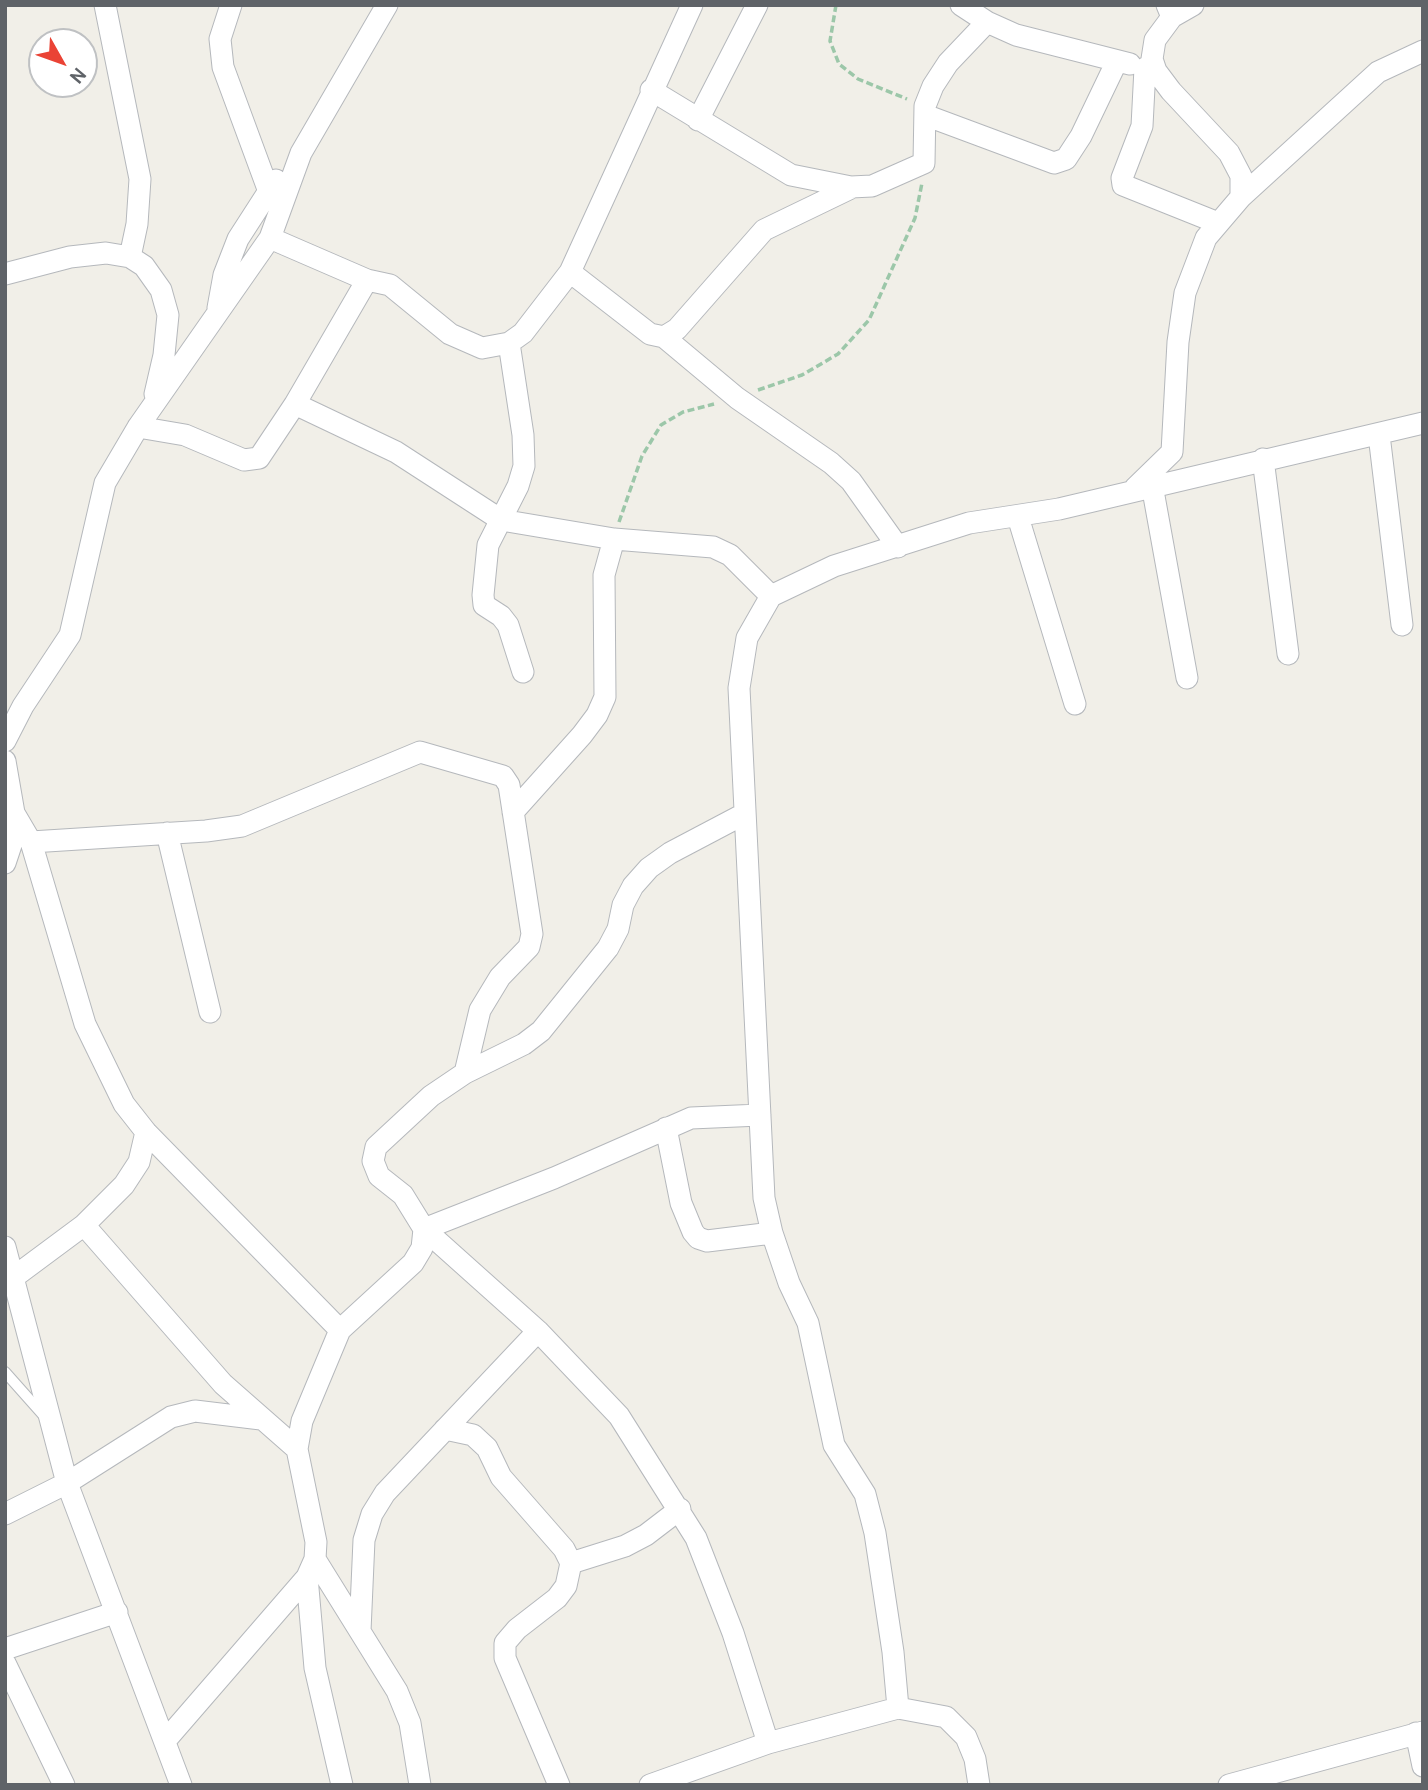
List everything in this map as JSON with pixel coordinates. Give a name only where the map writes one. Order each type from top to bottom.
[{"type":"street","points":[[105,5],[140,179],[137,224],[130,257]]},
{"type":"street","points":[[231,5],[220,39],[223,67],[268,189]]},
{"type":"street","points":[[5,741],[23,706],[70,635],[105,483],[138,427],[270,238],[301,153],[387,5]]},
{"type":"street","points":[[270,238],[367,280],[397,289],[450,334],[482,348],[509,343],[523,333],[570,272],[692,5]]},
{"type":"street","points":[[698,120],[757,5]]},
{"type":"street","points":[[961,5],[987,22],[1017,35],[1151,70],[1229,153],[1241,176],[1241,197]]},
{"type":"street","points":[[1193,5],[1169,11],[1155,40],[1142,126],[1122,178],[1123,185],[1218,223]]},
{"type":"street","points":[[651,90],[791,175],[852,187],[872,186],[924,163],[925,110],[948,63],[987,22]]},
{"type":"street","points":[[1143,488],[1172,452],[1178,342],[1185,293],[1200,250],[1218,223],[1241,197],[1378,72],[1423,51]]},
{"type":"street","points":[[925,110],[1054,163],[1066,159],[1081,136],[1117,61]]},
{"type":"street","points":[[217,317],[224,275],[238,239],[268,189],[301,153]]},
{"type":"street","points":[[664,337],[677,329],[764,230],[852,187]]},
{"type":"street","points":[[5,274],[70,257],[106,253],[130,257],[154,277],[168,315],[164,355],[152,407]]},
{"type":"street","points":[[570,272],[650,334],[664,337],[737,398],[831,463],[851,481],[898,547]]},
{"type":"street","points":[[138,427],[185,435],[244,460],[259,458],[295,404],[367,280]]},
{"type":"street","points":[[509,343],[524,466],[485,556],[484,605],[501,616],[508,625],[523,672]]},
{"type":"street","points":[[295,404],[396,452],[501,520],[614,539],[713,547],[730,555],[771,596]]},
{"type":"street","points":[[898,1708],[893,1652],[872,1520],[865,1494],[834,1446],[808,1323],[789,1283],[772,1233],[764,1198],[755,962],[744,814],[739,688],[747,638],[771,596],[834,566],[969,523],[1018,517],[1423,423]]},
{"type":"street","points":[[1379,435],[1402,625]]},
{"type":"street","points":[[1263,459],[1288,654]]},
{"type":"street","points":[[1143,488],[1187,678]]},
{"type":"street","points":[[1018,517],[1075,704]]},
{"type":"street","points":[[513,812],[582,735],[597,715],[605,697],[604,575],[614,539]]},
{"type":"street","points":[[31,842],[167,834],[242,826],[420,752],[503,776],[508,779],[532,934],[529,947],[500,977],[480,1010],[465,1073]]},
{"type":"street","points":[[5,761],[14,813],[12,842],[5,863]]},
{"type":"street","points":[[14,813],[31,842],[85,1024],[124,1104],[146,1132],[340,1330]]},
{"type":"street","points":[[744,814],[670,853],[649,868],[633,886],[623,905],[618,929],[608,948],[541,1031],[524,1044],[465,1073],[430,1096],[376,1147],[373,1161],[379,1176],[403,1195],[424,1229],[538,1331],[619,1416],[696,1538],[733,1633],[768,1742]]},
{"type":"street","points":[[167,834],[210,1012]]},
{"type":"street","points":[[424,1229],[554,1178],[691,1118],[760,1115]]},
{"type":"street","points":[[666,1128],[681,1203],[692,1232],[698,1238],[708,1241],[772,1233]]},
{"type":"street","points":[[14,1277],[84,1226],[124,1185],[139,1162],[146,1132]]},
{"type":"street","points":[[84,1226],[223,1384],[297,1449]]},
{"type":"street","points":[[342,1785],[315,1668],[311,1568],[316,1542],[297,1449],[302,1421],[340,1330],[413,1263],[422,1248],[424,1229]]},
{"type":"street","points":[[5,1247],[67,1483],[181,1785]]},
{"type":"street","points":[[360,1631],[364,1540],[372,1514],[385,1493],[538,1331]]},
{"type":"street","points":[[5,1514],[67,1483],[171,1417],[195,1411],[261,1419]]},
{"type":"street","points":[[445,1429],[473,1435],[487,1448],[502,1477],[564,1549],[571,1563],[566,1586],[505,1643],[505,1658],[559,1785]]},
{"type":"street","points":[[571,1563],[625,1546],[646,1535],[680,1509]]},
{"type":"street","points":[[311,1568],[360,1631],[397,1691],[410,1723],[420,1785]]},
{"type":"street","points":[[165,1741],[311,1568]]},
{"type":"street","points":[[5,1649],[117,1612]]},
{"type":"street","points":[[5,1663],[64,1785]]},
{"type":"street","points":[[650,1785],[768,1742],[898,1708],[946,1717],[966,1737],[975,1759],[979,1785]]},
{"type":"street","points":[[1229,1785],[1420,1733],[1423,1766]]},
{"type":"lane","points":[[5,1372],[52,1424]]},
{"type":"path","points":[[836,5],[830,41],[839,64],[858,79],[925,110]]},
{"type":"path","points":[[614,539],[642,456],[661,425],[683,412],[737,398],[802,374],[838,354],[869,320],[915,218],[924,163]]}]
